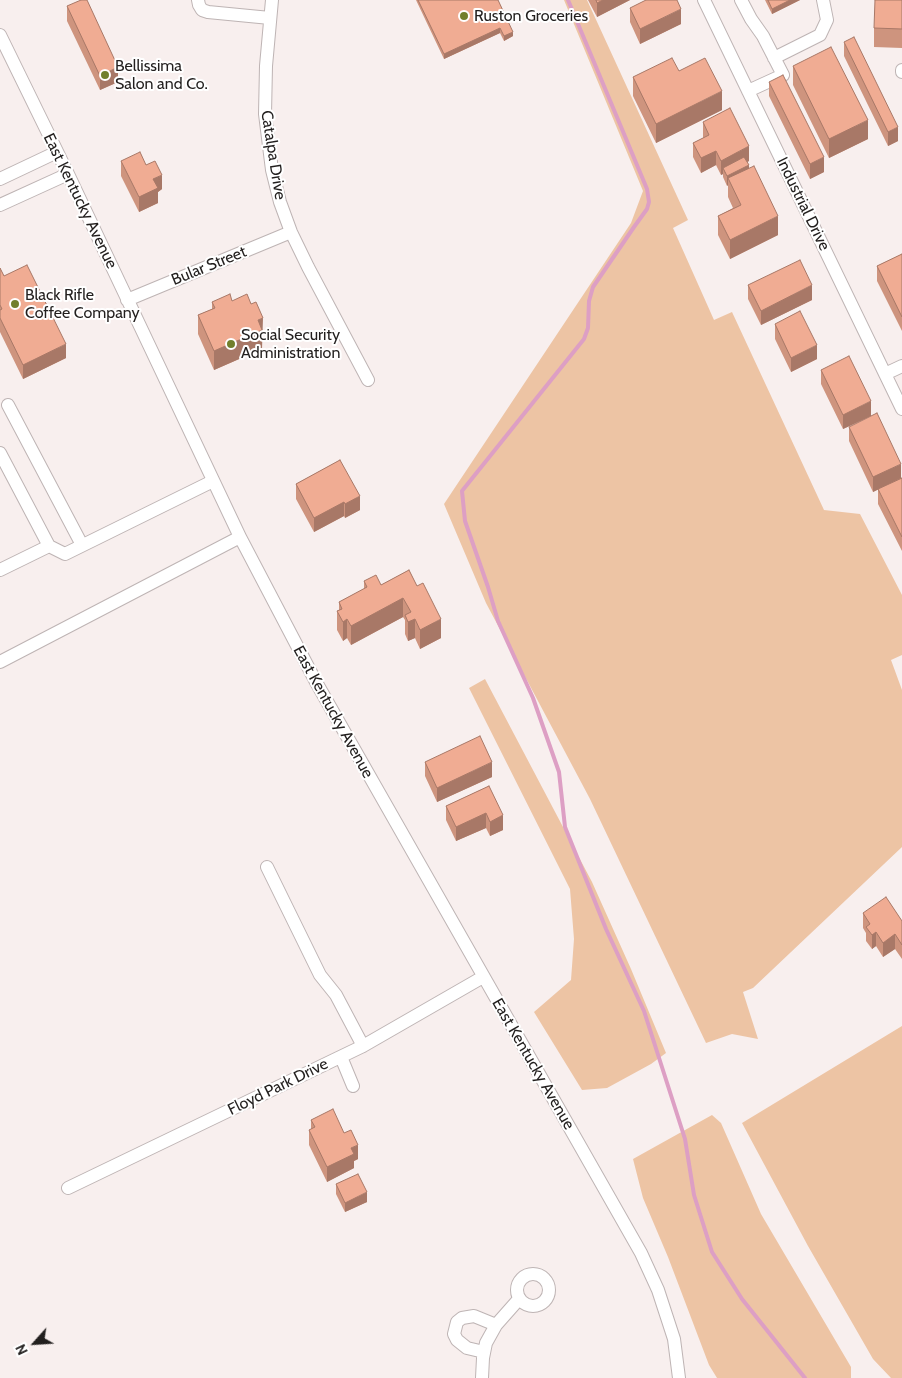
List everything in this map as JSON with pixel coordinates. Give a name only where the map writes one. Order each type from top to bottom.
[{"type":"street","points":[[198,0],[198,6],[208,12],[270,18]]},
{"type":"street","name":"Catalpa Drive","points":[[272,0],[266,66],[265,114],[272,170],[280,202],[291,232],[368,380]]},
{"type":"street","name":"Industrial Drive","points":[[704,0],[902,409]]},
{"type":"street","points":[[741,0],[763,36],[782,76],[748,91]]},
{"type":"street","points":[[774,58],[820,35],[824,30],[827,20],[823,0]]},
{"type":"street","name":"East Kentucky Avenue","points":[[0,35],[240,537],[316,682],[641,1253],[658,1290],[674,1340],[679,1378]]},
{"type":"street","points":[[0,180],[57,152]]},
{"type":"street","points":[[0,205],[68,174]]},
{"type":"street","name":"Bular Street","points":[[127,300],[291,232]]},
{"type":"street","points":[[886,374],[902,366]]},
{"type":"street","points":[[8,406],[82,546]]},
{"type":"street","points":[[0,453],[49,546],[65,554],[213,480]]},
{"type":"street","points":[[0,662],[240,537]]},
{"type":"street","points":[[0,570],[49,546]]},
{"type":"street","points":[[267,867],[320,975],[336,996],[363,1046]]},
{"type":"street","name":"Floyd Park Drive","points":[[68,1188],[363,1046],[483,977]]},
{"type":"street","points":[[340,1057],[353,1086]]},
{"type":"street","points":[[482,1378],[484,1352],[496,1325],[519,1299]]},
{"type":"street","points":[[484,1352],[467,1348],[457,1340],[454,1334],[457,1322],[468,1315],[496,1325]]},
{"type":"shaded area","points":[[564,0],[587,0],[688,220],[673,228],[714,320],[732,312],[824,510],[860,514],[902,595],[902,655],[891,660],[902,690],[902,847],[753,988],[743,992],[758,1039],[732,1034],[706,1043],[590,799],[486,603],[444,504],[631,223],[643,191]]},
{"type":"shaded area","points":[[485,679],[592,882],[666,1053],[651,1064],[607,1088],[582,1090],[534,1012],[571,980],[574,939],[570,889],[469,688]]},
{"type":"shaded area","points":[[902,1026],[902,1378],[891,1378],[873,1359],[808,1246],[742,1123]]},
{"type":"shaded area","points":[[712,1115],[721,1123],[761,1214],[851,1367],[851,1378],[717,1378],[709,1365],[668,1257],[643,1198],[633,1159]]},
{"type":"building","points":[[81,0],[87,0],[118,67],[100,76],[67,6]]},
{"type":"building","name":"Ruston Groceries","points":[[418,0],[498,0],[513,32],[504,36],[500,28],[444,54]]},
{"type":"building","points":[[646,0],[677,0],[681,9],[640,29],[630,8]]},
{"type":"building","points":[[768,0],[790,0],[772,9]]},
{"type":"building","points":[[875,0],[902,0],[902,29],[874,28]]},
{"type":"building","points":[[854,37],[898,127],[888,132],[844,42]]},
{"type":"building","points":[[831,47],[868,120],[829,139],[793,66]]},
{"type":"building","points":[[672,58],[679,71],[705,58],[722,91],[656,124],[633,77]]},
{"type":"building","points":[[783,75],[824,157],[810,164],[769,82]]},
{"type":"building","points":[[730,108],[749,146],[721,161],[716,151],[701,158],[693,143],[709,135],[703,122]]},
{"type":"building","points":[[140,152],[146,165],[155,161],[162,175],[153,179],[158,188],[139,197],[121,161]]},
{"type":"building","points":[[744,157],[749,165],[727,176],[723,168]]},
{"type":"building","points":[[754,166],[778,216],[730,240],[718,216],[741,205],[728,178]]},
{"type":"building","points":[[902,254],[902,317],[877,266]]},
{"type":"building","points":[[800,260],[812,285],[761,311],[748,285]]},
{"type":"building","points":[[27,265],[66,344],[23,365],[0,318],[0,310],[2,309],[0,305],[0,268],[4,276]]},
{"type":"building","points":[[230,294],[232,301],[247,294],[251,304],[256,302],[263,318],[258,320],[262,330],[214,351],[198,315],[215,308],[212,302]]},
{"type":"building","points":[[800,311],[817,345],[791,358],[775,324]]},
{"type":"building","points":[[849,356],[871,401],[843,415],[821,370]]},
{"type":"building","points":[[877,413],[901,464],[873,477],[849,427]]},
{"type":"building","points":[[340,460],[360,496],[314,518],[296,484]]},
{"type":"building","points":[[902,478],[902,537],[878,489]]},
{"type":"building","points":[[409,570],[417,586],[423,583],[441,619],[420,630],[415,619],[408,622],[405,615],[411,612],[403,598],[351,626],[347,619],[343,622],[337,611],[342,609],[339,602],[367,587],[364,581],[376,575],[381,585]]},
{"type":"building","points":[[480,736],[492,762],[437,788],[425,762]]},
{"type":"building","points":[[489,786],[503,815],[490,822],[486,813],[456,827],[446,806]]},
{"type":"building","points":[[886,897],[902,921],[902,945],[895,934],[883,943],[876,932],[872,935],[866,927],[870,924],[863,913]]},
{"type":"building","points":[[333,1109],[344,1133],[351,1130],[358,1145],[351,1148],[354,1154],[327,1167],[309,1130],[315,1127],[311,1120]]},
{"type":"building","points":[[358,1174],[367,1192],[345,1203],[336,1184]]},
{"type":"waterway","points":[[568,0],[647,189],[649,202],[647,209],[593,287],[589,301],[588,328],[584,339],[462,491],[465,521],[498,621],[533,698],[559,772],[565,827],[606,929],[644,1011],[685,1139],[694,1195],[712,1252],[742,1299],[805,1378]]},
{"type":"place","name":"Ruston Groceries","points":[[464,16]]},
{"type":"place","name":"Bellissima Salon and Co.","points":[[105,75]]},
{"type":"place","name":"Black Rifle Coffee Company","points":[[15,304]]},
{"type":"place","name":"Social Security Administration","points":[[231,344]]}]
